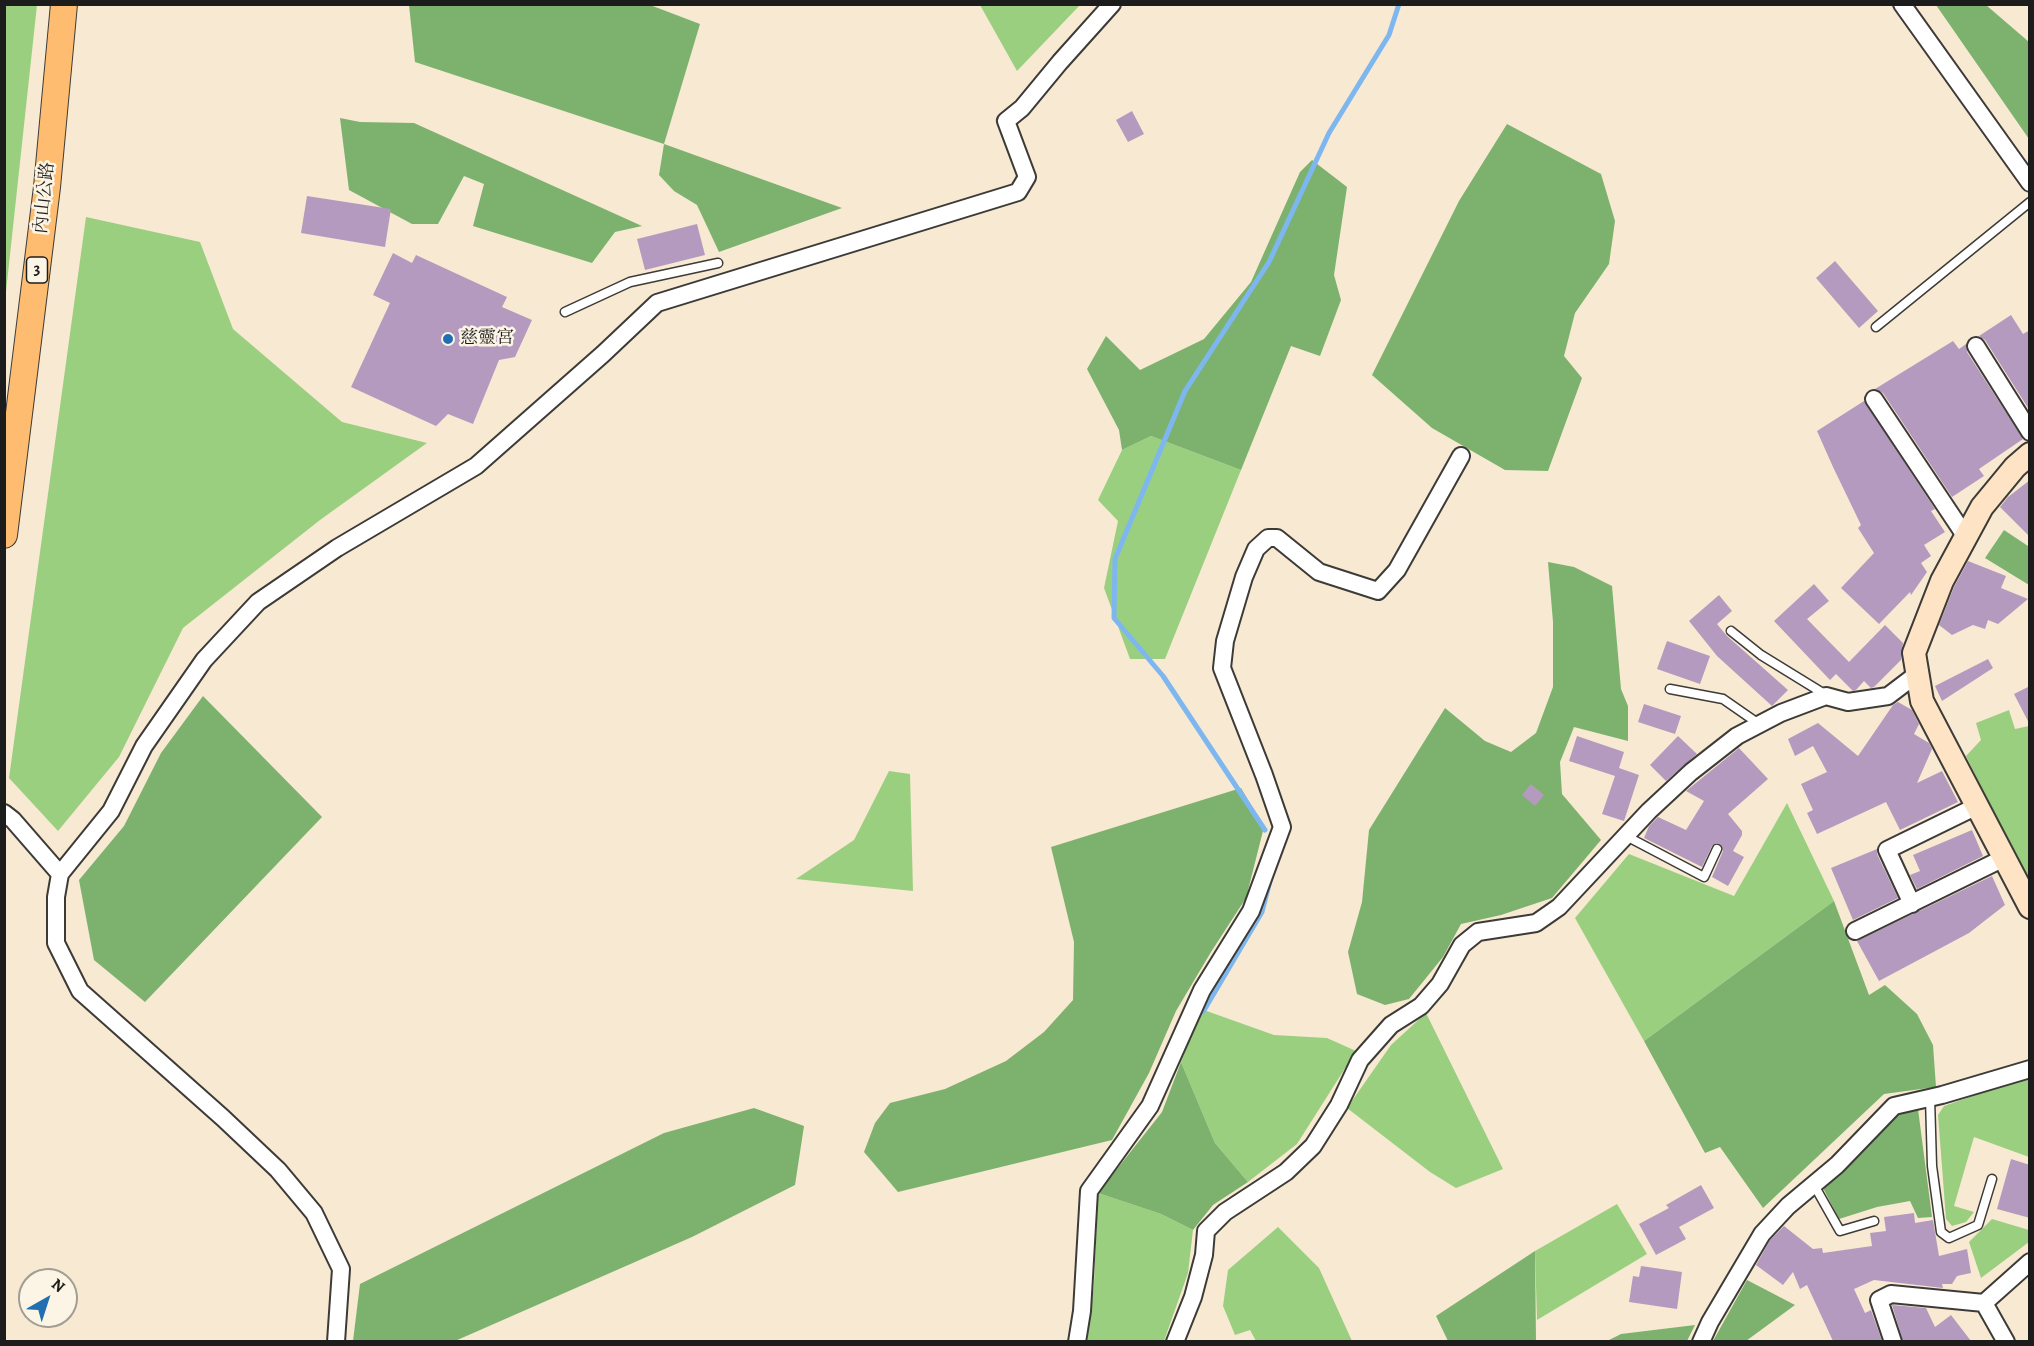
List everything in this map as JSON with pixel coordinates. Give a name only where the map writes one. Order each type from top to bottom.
[{"type":"main road","name":"內山公路","points":[[4,535],[47,187],[64,4]]},
{"type":"street","points":[[336,1341],[341,1269],[314,1213],[270,1162],[80,991],[56,944],[56,897],[60,874],[111,811],[144,746],[204,660],[258,602],[338,548],[476,466],[657,303],[1018,192],[1027,177],[1006,121],[1022,108],[1112,4]]},
{"type":"street","points":[[1902,4],[2030,183]]},
{"type":"street","points":[[1976,346],[2030,432]]},
{"type":"street","points":[[1874,399],[1966,537]]},
{"type":"street","points":[[2030,454],[2015,467],[1982,507],[1942,581],[1914,653],[1922,701],[2030,906]]},
{"type":"street","points":[[1077,1341],[1082,1311],[1089,1191],[1150,1107],[1202,990],[1251,911],[1282,827],[1222,668],[1225,641],[1244,577],[1256,549],[1268,538],[1277,538],[1318,572],[1378,591],[1397,570],[1461,456]]},
{"type":"street","points":[[1175,1341],[1193,1297],[1202,1266],[1206,1231],[1225,1212],[1286,1172],[1313,1146],[1339,1105],[1360,1060],[1391,1025],[1421,1006],[1440,984],[1462,945],[1478,932],[1536,923],[1559,907],[1649,811],[1691,772],[1737,736],[1781,713],[1827,696],[1848,702],[1888,696],[1917,674]]},
{"type":"street","points":[[1912,904],[1887,850],[1977,806]]},
{"type":"street","points":[[4,813],[13,820],[60,874]]},
{"type":"street","points":[[1855,931],[2004,858]]},
{"type":"street","points":[[1701,1341],[1762,1234],[1788,1206],[1837,1165],[1894,1106],[2030,1069]]},
{"type":"street","points":[[1893,1341],[1879,1300],[1891,1294],[1984,1303],[2030,1262]]},
{"type":"street","points":[[1984,1303],[2006,1341]]},
{"type":"lane","points":[[1876,327],[2030,202]]},
{"type":"lane","points":[[565,312],[630,282],[718,263]]},
{"type":"lane","points":[[1731,631],[1761,655],[1827,696]]},
{"type":"lane","points":[[1670,689],[1723,699],[1760,724]]},
{"type":"lane","points":[[1626,836],[1704,877],[1718,849]]},
{"type":"lane","points":[[1930,1098],[1932,1166],[1941,1232],[1949,1238],[1977,1225],[1992,1179]]},
{"type":"lane","points":[[1814,1185],[1840,1231],[1874,1221]]},
{"type":"green space","points":[[4,5],[37,5],[5,301]]},
{"type":"green space","points":[[409,5],[650,5],[700,24],[664,144],[415,62]]},
{"type":"green space","points":[[980,5],[1080,5],[1017,71]]},
{"type":"green space","points":[[1936,5],[1986,5],[2029,42],[2029,139]]},
{"type":"green space","points":[[340,118],[360,122],[414,123],[642,226],[615,232],[592,263],[473,226],[484,184],[464,176],[438,224],[412,224],[349,190]]},
{"type":"green space","points":[[1507,124],[1601,174],[1615,221],[1609,264],[1575,313],[1564,356],[1582,378],[1548,471],[1505,470],[1432,428],[1372,375],[1459,201]]},
{"type":"green space","points":[[664,144],[842,208],[719,252],[697,205],[674,191],[659,175]]},
{"type":"green space","points":[[1312,160],[1347,187],[1334,275],[1341,300],[1320,356],[1291,346],[1241,470],[1151,436],[1122,450],[1119,430],[1087,369],[1106,336],[1140,370],[1204,339],[1251,282],[1300,172]]},
{"type":"green space","points":[[86,217],[200,242],[233,329],[342,422],[427,443],[320,520],[183,628],[119,757],[58,831],[9,778]]},
{"type":"green space","points":[[1151,436],[1241,470],[1165,659],[1130,659],[1104,588],[1118,521],[1098,500],[1122,450]]},
{"type":"green space","points":[[2004,530],[2029,545],[2029,585],[1985,558]]},
{"type":"green space","points":[[1548,562],[1574,567],[1612,586],[1621,689],[1628,706],[1628,741],[1574,727],[1560,762],[1562,794],[1601,840],[1552,898],[1501,915],[1461,924],[1443,957],[1409,999],[1385,1005],[1357,994],[1348,952],[1362,902],[1369,830],[1445,708],[1485,741],[1511,752],[1536,733],[1553,687],[1553,622]]},
{"type":"green space","points":[[203,696],[322,817],[145,1002],[94,960],[79,880],[124,826],[161,753]]},
{"type":"green space","points":[[2009,710],[2015,729],[2029,726],[2029,879],[1966,756],[1981,740],[1976,723]]},
{"type":"green space","points":[[889,771],[910,774],[913,891],[796,879],[854,840]]},
{"type":"green space","points":[[1241,788],[1264,827],[1246,898],[1176,1011],[1149,1073],[1112,1140],[898,1192],[864,1152],[875,1123],[890,1103],[945,1089],[1006,1061],[1044,1032],[1073,1000],[1074,942],[1051,847]]},
{"type":"green space","points":[[1787,803],[1834,901],[1644,1041],[1575,918],[1629,854],[1734,896]]},
{"type":"green space","points":[[1834,901],[1869,995],[1885,985],[1917,1014],[1933,1045],[1936,1087],[1884,1094],[1763,1208],[1720,1147],[1705,1153],[1644,1041]]},
{"type":"green space","points":[[1201,1009],[1274,1035],[1327,1038],[1356,1051],[1297,1144],[1248,1182],[1215,1143],[1181,1062]]},
{"type":"green space","points":[[1426,1013],[1503,1169],[1456,1188],[1430,1172],[1347,1108],[1391,1045]]},
{"type":"green space","points":[[1181,1062],[1215,1143],[1248,1182],[1213,1205],[1193,1230],[1161,1214],[1098,1193],[1162,1112]]},
{"type":"green space","points":[[2029,1076],[2029,1157],[1974,1137],[1954,1206],[1974,1212],[1966,1222],[1952,1226],[1946,1219],[1938,1115],[1944,1106]]},
{"type":"green space","points":[[754,1108],[804,1126],[795,1185],[692,1237],[455,1341],[353,1341],[360,1284],[664,1133]]},
{"type":"green space","points":[[1918,1109],[1932,1217],[1918,1218],[1910,1201],[1877,1207],[1839,1219],[1823,1188],[1895,1111]]},
{"type":"green space","points":[[1098,1193],[1161,1214],[1193,1230],[1188,1273],[1164,1341],[1087,1342],[1094,1284]]},
{"type":"green space","points":[[1617,1204],[1647,1254],[1537,1320],[1535,1251]]},
{"type":"green space","points":[[1992,1219],[2029,1230],[2029,1242],[1981,1278],[1969,1242]]},
{"type":"green space","points":[[1278,1227],[1319,1268],[1352,1341],[1256,1341],[1250,1330],[1235,1335],[1223,1306],[1228,1270]]},
{"type":"green space","points":[[1535,1251],[1536,1341],[1448,1341],[1436,1316]]},
{"type":"green space","points":[[1747,1280],[1795,1305],[1746,1341],[1713,1341]]},
{"type":"green space","points":[[1695,1325],[1687,1341],[1607,1341],[1621,1334]]},
{"type":"building","points":[[1132,111],[1144,134],[1128,142],[1116,120]]},
{"type":"building","points":[[307,196],[391,209],[385,247],[301,233]]},
{"type":"building","points":[[697,224],[705,255],[645,270],[637,239]]},
{"type":"building","name":"慈靈宮","points":[[393,253],[412,263],[416,255],[507,297],[502,307],[532,320],[515,357],[499,360],[473,424],[448,414],[436,426],[351,387],[390,303],[373,295]]},
{"type":"building","points":[[1835,261],[1878,311],[1859,328],[1816,278]]},
{"type":"building","points":[[2011,315],[2023,334],[2030,330],[2030,411],[1985,340],[1979,336]]},
{"type":"building","points":[[1953,341],[1959,349],[1966,344],[1967,352],[2023,439],[1979,469],[1984,476],[1952,497],[1883,393],[1875,389]]},
{"type":"building","points":[[1864,401],[1935,509],[1931,511],[1945,532],[1924,545],[1931,556],[1921,563],[1927,572],[1911,595],[1910,592],[1879,624],[1841,588],[1874,553],[1858,528],[1861,525],[1817,431]]},
{"type":"building","points":[[2030,480],[2030,537],[2000,507],[2008,497]]},
{"type":"building","points":[[1968,561],[2006,576],[2001,588],[2028,599],[1998,624],[1988,620],[1985,629],[1973,625],[1952,635],[1939,625],[1954,587]]},
{"type":"building","points":[[1814,584],[1829,601],[1807,619],[1849,662],[1885,625],[1903,643],[1901,660],[1874,687],[1871,688],[1864,681],[1853,691],[1836,674],[1830,680],[1774,621]]},
{"type":"building","points":[[1719,595],[1732,611],[1717,624],[1727,636],[1788,690],[1772,706],[1717,656],[1689,621]]},
{"type":"building","points":[[1667,641],[1710,656],[1700,684],[1657,669]]},
{"type":"building","points":[[1988,659],[1993,668],[1942,701],[1935,686]]},
{"type":"building","points":[[2030,686],[2030,725],[2014,694]]},
{"type":"building","points":[[1898,702],[1912,710],[1919,724],[1914,734],[1929,743],[1932,749],[1917,783],[1942,771],[1958,802],[1900,830],[1886,802],[1817,834],[1807,813],[1813,810],[1801,784],[1827,772],[1813,746],[1795,756],[1788,739],[1818,723],[1858,756],[1893,705]]},
{"type":"building","points":[[1644,704],[1681,716],[1675,734],[1638,722]]},
{"type":"building","points":[[1577,736],[1624,752],[1619,768],[1639,775],[1624,821],[1602,814],[1615,776],[1569,761]]},
{"type":"building","points":[[1678,736],[1697,754],[1666,781],[1650,765]]},
{"type":"building","points":[[1739,748],[1768,779],[1728,814],[1742,831],[1733,851],[1744,857],[1728,886],[1712,877],[1723,851],[1720,844],[1716,843],[1712,846],[1702,867],[1644,838],[1649,826],[1658,817],[1686,830],[1704,801],[1686,791]]},
{"type":"building","points":[[1531,784],[1544,795],[1535,806],[1522,795]]},
{"type":"building","points":[[1972,830],[1983,856],[1917,889],[1910,875],[1920,871],[1913,855]]},
{"type":"building","points":[[1877,849],[1877,854],[1898,898],[1853,920],[1831,868]]},
{"type":"building","points":[[1992,876],[2005,905],[1969,933],[1879,981],[1857,941]]},
{"type":"building","points":[[2011,1159],[2030,1165],[2030,1218],[1997,1209]]},
{"type":"building","points":[[1701,1185],[1714,1208],[1679,1227],[1686,1239],[1656,1255],[1639,1224],[1669,1208],[1666,1205]]},
{"type":"building","points":[[1914,1213],[1915,1223],[1933,1220],[1939,1256],[1967,1249],[1971,1273],[1957,1276],[1952,1284],[1942,1284],[1943,1288],[1874,1280],[1854,1289],[1865,1313],[1871,1310],[1882,1341],[1833,1341],[1807,1285],[1800,1289],[1793,1272],[1783,1285],[1756,1265],[1770,1240],[1784,1226],[1813,1249],[1822,1248],[1823,1253],[1872,1246],[1870,1233],[1886,1231],[1884,1217]]},
{"type":"building","points":[[1641,1266],[1682,1272],[1677,1309],[1629,1302],[1633,1276],[1639,1277]]},
{"type":"building","points":[[1892,1305],[1926,1308],[1935,1327],[1951,1315],[1971,1341],[1903,1341]]},
{"type":"waterway","points":[[1265,830],[1163,676],[1114,618],[1115,559],[1185,391],[1269,262],[1329,133],[1389,35],[1399,4]]},
{"type":"waterway","points":[[1203,1012],[1262,912],[1270,881]]},
{"type":"place","name":"慈靈宮","points":[[448,339]]}]
